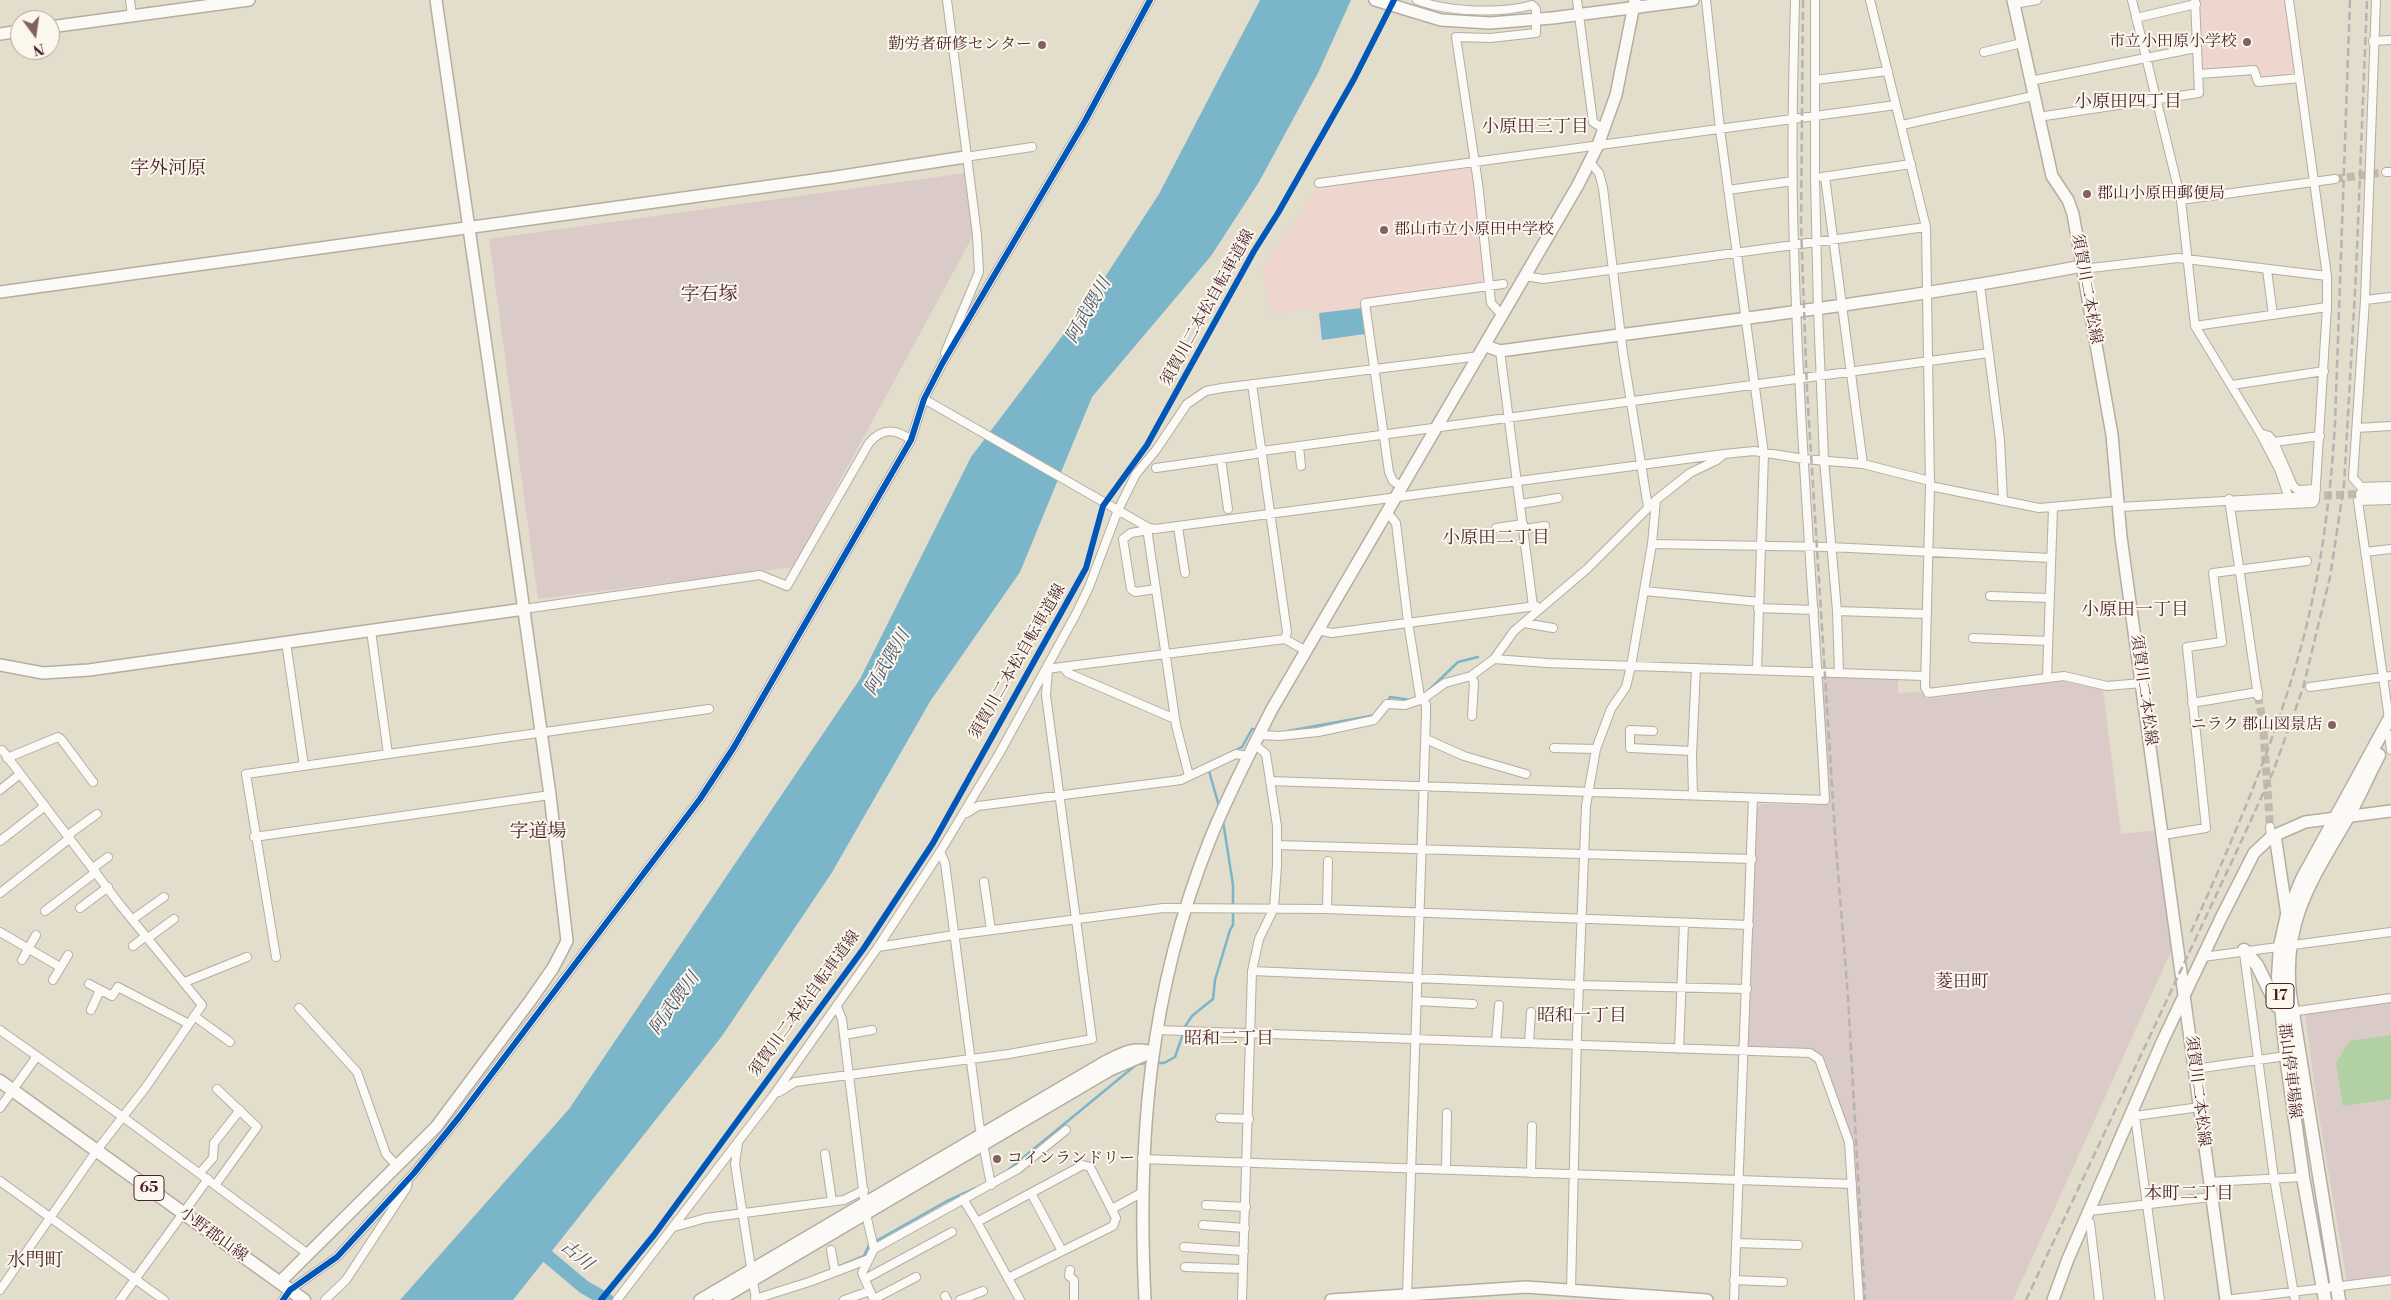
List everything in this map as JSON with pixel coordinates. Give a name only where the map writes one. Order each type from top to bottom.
[{"type":"main road","name":"郡山停車場線","points":[[2324,1294],[2303,1177],[2286,1056],[2278,977],[2285,946],[2303,894],[2348,815],[2390,725]]},
{"type":"main road","name":"郡山停車場線","points":[[2339,1300],[2288,977],[2285,946],[2287,915],[2302,879],[2335,817],[2390,725]]},
{"type":"main road","points":[[2244,950],[2257,965],[2281,1013]]},
{"type":"main road","name":"小野郡山線","points":[[0,1081],[291,1293]]},
{"type":"street","points":[[130,0],[132,16]]},
{"type":"street","points":[[60,26],[249,0]]},
{"type":"street","points":[[291,1293],[308,1254],[398,1167],[436,1127],[530,1001],[564,950],[567,941],[567,926],[550,795],[470,226],[460,177],[436,0]]},
{"type":"street","points":[[291,1293],[337,1257],[408,1179],[460,1116],[700,799],[734,747],[911,440],[928,401],[948,343],[979,272],[977,235],[965,157],[947,0]]},
{"type":"street","points":[[942,364],[1085,121],[1150,0]]},
{"type":"street","points":[[1375,0],[1414,13],[1457,22],[1507,22],[1579,15],[1634,4],[1693,0]]},
{"type":"street","points":[[1417,0],[1451,4],[1468,11],[1494,11],[1532,5],[1536,9],[1538,19],[1536,33],[1490,38],[1456,37],[1474,162],[1491,304],[1502,315]]},
{"type":"street","points":[[1577,0],[1593,122],[1604,129]]},
{"type":"street","points":[[1706,0],[1720,129],[1764,454],[1757,670]]},
{"type":"street","points":[[1270,781],[1424,788],[1825,800],[1799,378],[1792,118],[1794,0]]},
{"type":"street","points":[[1815,0],[1815,178],[1818,310],[1824,460],[1839,673]]},
{"type":"street","points":[[1870,0],[1926,228],[1930,552],[1924,676],[1928,693],[2064,676],[2107,686],[2142,683]]},
{"type":"street","points":[[2014,2],[2037,0]]},
{"type":"street","points":[[2132,0],[2181,200],[2195,326],[2260,433],[2278,469],[2289,498]]},
{"type":"street","points":[[1156,589],[1135,592],[1131,589],[1123,539],[1130,533],[1272,514],[1399,492],[1518,481],[1754,451],[1804,459],[1863,464],[1930,484],[2039,508],[2120,504],[2313,503],[2316,489],[2320,436],[2327,276],[2289,0]]},
{"type":"street","points":[[2376,0],[2373,40],[2365,300],[2353,478],[2360,494],[2365,552],[2381,678],[2390,725],[2391,750]]},
{"type":"street","name":"須賀川二本松線","points":[[2014,2],[2052,176],[2068,200],[2073,214],[2110,426],[2120,504],[2121,538],[2226,1300]]},
{"type":"street","points":[[2038,117],[2199,93],[2196,48],[2198,37],[2196,2],[2136,18]]},
{"type":"street","points":[[1145,1300],[1141,1193],[1142,1158],[1152,1052],[1166,977],[1186,908],[1208,843],[1247,756],[1306,651],[1578,186],[1598,146],[1616,95],[1634,4]]},
{"type":"street","points":[[2373,40],[2391,40]]},
{"type":"street","points":[[1984,52],[2022,43]]},
{"type":"street","points":[[2030,81],[2147,60],[2196,48]]},
{"type":"street","points":[[2199,74],[2254,70],[2258,82],[2300,78]]},
{"type":"street","points":[[1815,80],[1888,71]]},
{"type":"street","points":[[1902,125],[2033,96]]},
{"type":"street","points":[[1319,184],[1896,105]]},
{"type":"street","points":[[0,292],[826,178],[1032,147]]},
{"type":"street","points":[[1589,161],[1600,174],[1603,188],[1612,270],[1648,507]]},
{"type":"street","points":[[1815,178],[1911,164]]},
{"type":"street","points":[[1825,177],[1863,464]]},
{"type":"street","points":[[2181,200],[2335,179]]},
{"type":"street","points":[[1728,190],[1793,181]]},
{"type":"street","points":[[1525,276],[1543,279],[1926,228]]},
{"type":"street","points":[[617,1300],[773,1096],[878,947],[940,852],[964,814],[1047,669],[1089,587],[1118,510],[1136,474],[1156,450],[1187,404],[1206,392],[1483,351],[1500,351],[1842,307],[2082,268],[2187,259],[2327,276]]},
{"type":"street","points":[[2267,270],[2273,314]]},
{"type":"street","points":[[1399,492],[1391,477],[1365,303],[1503,284]]},
{"type":"street","points":[[1980,285],[2000,440],[2003,501]]},
{"type":"street","points":[[2365,300],[2391,297]]},
{"type":"street","points":[[2195,326],[2327,307]]},
{"type":"street","points":[[1500,351],[1533,606]]},
{"type":"street","points":[[1156,468],[1255,454],[1262,451],[1989,353]]},
{"type":"street","points":[[2232,385],[2324,371]]},
{"type":"street","points":[[1252,384],[1272,514],[1287,632],[1286,640]]},
{"type":"street","points":[[928,401],[1110,504],[1149,529]]},
{"type":"street","points":[[2357,428],[2391,426]]},
{"type":"street","points":[[0,665],[43,673],[60,673],[371,631],[760,575],[787,586],[869,443],[876,435],[886,430],[900,432],[911,440]]},
{"type":"street","points":[[2260,433],[2269,436],[2274,442],[2293,486],[2298,490],[2316,489]]},
{"type":"street","points":[[2274,442],[2320,436]]},
{"type":"street","points":[[1299,446],[1301,466]]},
{"type":"street","points":[[1257,739],[1318,732],[1374,720],[1387,704],[1406,705],[1423,700],[1445,683],[1471,676],[1494,659],[1514,631],[1543,608],[1587,568],[1648,507],[1690,473],[1717,460],[1724,454]]},
{"type":"street","points":[[1221,459],[1228,509]]},
{"type":"street","points":[[2360,494],[2391,486]]},
{"type":"street","points":[[2360,494],[2391,493]]},
{"type":"street","points":[[2360,494],[2391,500]]},
{"type":"street","points":[[2229,503],[2312,496]]},
{"type":"street","points":[[1521,504],[1558,498]]},
{"type":"street","points":[[1572,1290],[1579,986],[1584,855],[1589,792],[1596,749],[1612,706],[1626,687],[1631,666],[1652,544],[1656,500]]},
{"type":"street","points":[[2192,703],[2258,694],[2229,503]]},
{"type":"street","points":[[2047,677],[2053,508]]},
{"type":"street","points":[[1387,512],[1396,523],[1408,622],[1420,696],[1426,704],[1407,1295]]},
{"type":"street","points":[[1496,528],[1546,526]]},
{"type":"street","points":[[1178,527],[1185,573]]},
{"type":"street","points":[[1149,529],[1175,719],[1189,776]]},
{"type":"street","points":[[1652,544],[1830,547],[2051,558]]},
{"type":"street","points":[[2365,552],[2391,549]]},
{"type":"street","points":[[2163,834],[2206,828],[2187,647],[2222,642],[2213,573],[2307,561]]},
{"type":"street","points":[[1644,590],[1814,610]]},
{"type":"street","points":[[1990,596],[2049,598]]},
{"type":"street","points":[[1318,630],[1332,633],[1533,606],[1543,608]]},
{"type":"street","points":[[1836,611],[1927,614]]},
{"type":"street","points":[[1524,623],[1553,628]]},
{"type":"street","points":[[371,631],[388,754]]},
{"type":"street","points":[[1973,638],[2048,640]]},
{"type":"street","points":[[1047,669],[1286,640],[1306,651]]},
{"type":"street","points":[[286,642],[304,766]]},
{"type":"street","points":[[1494,659],[1631,666],[1924,676]]},
{"type":"street","points":[[1064,668],[1068,672],[1175,719]]},
{"type":"street","points":[[1693,795],[1692,751],[1696,668]]},
{"type":"street","points":[[773,1096],[796,1082],[971,1059],[1092,1039],[1046,695],[1047,669]]},
{"type":"street","points":[[1471,676],[1474,682],[1472,716]]},
{"type":"street","points":[[2310,687],[2391,676]]},
{"type":"street","points":[[276,956],[254,837],[246,774],[709,709]]},
{"type":"street","points":[[1653,731],[1630,730],[1630,748],[1692,751]]},
{"type":"street","points":[[8,758],[58,737],[61,738],[93,782]]},
{"type":"street","points":[[1242,1300],[1252,971],[1259,938],[1274,908],[1277,844],[1265,751],[1257,739]]},
{"type":"street","points":[[1426,739],[1464,756],[1526,774]]},
{"type":"street","points":[[1554,748],[1596,749]]},
{"type":"street","points":[[0,1290],[97,1150],[202,1005],[2,750]]},
{"type":"street","points":[[964,814],[978,806],[1181,780],[1236,754],[1247,756]]},
{"type":"street","points":[[0,790],[20,774]]},
{"type":"street","points":[[254,837],[550,795]]},
{"type":"street","points":[[1734,1300],[1753,798]]},
{"type":"street","points":[[0,841],[45,806]]},
{"type":"street","points":[[2053,1300],[2088,1214],[2185,996],[2247,864],[2254,853],[2272,833],[2305,822],[2391,810]]},
{"type":"street","points":[[0,893],[97,814]]},
{"type":"street","points":[[2272,833],[2287,915]]},
{"type":"street","points":[[1277,844],[1752,859]]},
{"type":"street","points":[[940,852],[945,863],[982,1140],[990,1185]]},
{"type":"street","points":[[46,911],[108,857]]},
{"type":"street","points":[[1327,909],[1328,861]]},
{"type":"street","points":[[984,882],[991,930]]},
{"type":"street","points":[[80,908],[108,887]]},
{"type":"street","points":[[133,919],[164,897]]},
{"type":"street","points":[[878,947],[1077,918],[1163,908],[1327,909],[1749,925]]},
{"type":"street","points":[[133,946],[174,919]]},
{"type":"street","points":[[1679,1049],[1683,987],[1684,923]]},
{"type":"street","points":[[0,932],[60,967]]},
{"type":"street","points":[[2203,957],[2244,950],[2391,932]]},
{"type":"street","points":[[22,960],[36,935]]},
{"type":"street","points":[[2244,950],[2274,1178],[2294,1296]]},
{"type":"street","points":[[53,980],[68,955]]},
{"type":"street","points":[[185,982],[247,957]]},
{"type":"street","points":[[1252,971],[1417,977],[1579,986],[1747,989]]},
{"type":"street","points":[[89,984],[112,996],[118,987],[189,1024]]},
{"type":"street","points":[[91,1010],[100,990]]},
{"type":"street","points":[[2281,1013],[2391,998]]},
{"type":"street","points":[[1417,1001],[1472,1004]]},
{"type":"street","points":[[1496,1042],[1499,1005]]},
{"type":"street","points":[[836,1007],[842,1019],[866,1208],[874,1249]]},
{"type":"street","points":[[299,1008],[357,1072],[386,1154],[398,1167]]},
{"type":"street","points":[[1529,1044],[1531,1012]]},
{"type":"street","points":[[194,1016],[230,1042]]},
{"type":"street","points":[[0,1030],[123,1116],[308,1254]]},
{"type":"street","points":[[844,1035],[872,1030]]},
{"type":"street","points":[[1157,1030],[1810,1053],[1819,1059],[1849,1142],[1859,1300]]},
{"type":"street","points":[[700,1300],[751,1276],[982,1140],[1110,1070],[1152,1052]]},
{"type":"street","points":[[0,1108],[37,1056]]},
{"type":"street","points":[[2195,1069],[2286,1056]]},
{"type":"street","points":[[216,1184],[257,1127],[217,1089]]},
{"type":"street","points":[[2135,1112],[2200,1108]]},
{"type":"street","points":[[200,1173],[213,1158],[214,1143],[240,1110]]},
{"type":"street","points":[[2135,1112],[2160,1300]]},
{"type":"street","points":[[1446,1169],[1447,1113]]},
{"type":"street","points":[[1220,1118],[1249,1119]]},
{"type":"street","points":[[1531,1172],[1532,1126]]},
{"type":"street","points":[[916,1277],[874,1300],[862,1273],[874,1249],[1018,1169],[1066,1130]]},
{"type":"street","points":[[738,1143],[735,1164],[755,1299],[869,1259]]},
{"type":"street","points":[[825,1154],[832,1202]]},
{"type":"street","points":[[1142,1158],[1852,1184]]},
{"type":"street","points":[[977,1222],[1083,1165],[1090,1167],[1116,1218],[1113,1226],[1008,1278]]},
{"type":"street","points":[[2209,1182],[2303,1177]]},
{"type":"street","points":[[120,1300],[208,1179]]},
{"type":"street","points":[[325,1300],[346,1280],[408,1187],[408,1179]]},
{"type":"street","points":[[0,1181],[164,1300]]},
{"type":"street","points":[[674,1227],[706,1218],[844,1200],[864,1190]]},
{"type":"street","points":[[1031,1193],[1062,1251]]},
{"type":"street","points":[[1112,1209],[1141,1193]]},
{"type":"street","points":[[2088,1214],[2211,1197]]},
{"type":"street","points":[[963,1199],[1020,1300]]},
{"type":"street","points":[[1206,1205],[1246,1207]]},
{"type":"street","points":[[2088,1214],[2099,1300]]},
{"type":"street","points":[[1203,1225],[1245,1228]]},
{"type":"street","points":[[865,1279],[952,1232]]},
{"type":"street","points":[[1736,1243],[1798,1245]]},
{"type":"street","points":[[1184,1247],[1244,1251]]},
{"type":"street","points":[[831,1250],[835,1272]]},
{"type":"street","points":[[1185,1267],[1244,1269]]},
{"type":"street","points":[[1070,1270],[1069,1276],[1074,1280],[1074,1300]]},
{"type":"street","points":[[719,1300],[751,1276]]},
{"type":"street","points":[[1734,1280],[1783,1282]]},
{"type":"street","points":[[2226,1300],[2324,1294],[2336,1287],[2391,1280]]},
{"type":"street","points":[[1332,1300],[1407,1295],[1428,1297],[1526,1287],[1707,1300]]},
{"type":"street","points":[[960,1300],[983,1290]]},
{"type":"street","points":[[844,1300],[870,1291]]},
{"type":"shaded area","name":"市立小田原小学校","points":[[2199,0],[2287,0],[2298,74],[2295,77],[2260,79],[2258,68],[2203,72],[2201,70],[2202,35]]},
{"type":"shaded area","name":"郡山市立小原田中学校","points":[[1473,166],[1483,284],[1362,301],[1366,334],[1321,341],[1316,308],[1271,314],[1262,269],[1317,190]]},
{"type":"shaded area","points":[[965,173],[973,236],[793,567],[538,599],[489,239]]},
{"type":"shaded area","points":[[1822,675],[1898,677],[1898,693],[1921,692],[1926,699],[2061,681],[2103,690],[2121,834],[2158,830],[2173,947],[2013,1300],[1862,1300],[1851,1140],[1823,1057],[1810,1049],[1748,1048],[1757,808],[1761,804],[1824,805],[1830,800]]},
{"type":"shaded area","points":[[2391,1001],[2391,1277],[2347,1282],[2316,1098],[2305,1012]]},
{"type":"green space","points":[[2391,1035],[2391,1099],[2343,1106],[2336,1063],[2350,1041]]},
{"type":"water","name":"阿武隈川","points":[[1260,0],[1351,0],[1318,73],[1259,182],[1211,256],[1092,397],[1020,572],[931,700],[831,874],[722,1036],[513,1300],[400,1300],[569,1109],[860,679],[971,457],[1094,294],[1159,194]]},
{"type":"water","points":[[1362,308],[1365,334],[1322,340],[1319,313]]},
{"type":"waterway","points":[[1427,692],[1458,662],[1478,657]]},
{"type":"waterway","points":[[1387,703],[1390,697],[1411,700]]},
{"type":"waterway","points":[[1288,731],[1376,715]]},
{"type":"waterway","points":[[1228,754],[1242,747],[1252,729],[1258,730]]},
{"type":"waterway","points":[[1219,806],[1207,764],[1223,756]]},
{"type":"waterway","points":[[1184,1028],[1192,1016],[1213,999],[1215,980],[1233,925],[1233,885],[1223,821]]},
{"type":"waterway","points":[[1156,1063],[1164,1063],[1175,1057],[1183,1034]]},
{"type":"waterway","points":[[1007,1171],[1137,1064],[1148,1063]]},
{"type":"waterway","points":[[840,1266],[864,1256],[869,1245],[947,1201],[976,1188]]},
{"type":"waterway","name":"古川","points":[[534,1245],[584,1287],[607,1300]]},
{"type":"tunnel","points":[[2335,179],[2386,172]]},
{"type":"tunnel","points":[[2312,496],[2360,494]]},
{"type":"tunnel","points":[[2258,696],[2263,723],[2270,827]]},
{"type":"railway","points":[[1803,0],[1801,225],[1807,390],[1835,834],[1848,997],[1865,1300]]},
{"type":"railway","points":[[2191,932],[2248,802],[2273,736],[2295,668],[2317,577],[2330,485],[2335,424],[2350,0]]},
{"type":"railway","points":[[2026,1300],[2273,772],[2303,688],[2330,577],[2344,485],[2356,274],[2367,0]]},
{"type":"cycle path","points":[[283,1300],[290,1290],[337,1257],[414,1173],[460,1116],[700,799],[734,747],[911,440],[924,399],[942,364],[1085,121],[1150,0]]},
{"type":"cycle path","name":"須賀川二本松自転車道線","points":[[601,1300],[654,1235],[864,948],[933,843],[1086,568],[1103,506],[1147,445],[1254,251],[1278,213],[1354,79],[1394,0]]},
{"type":"place","name":"市立小田原小学校","points":[[2247,42]]},
{"type":"place","name":"勤労者研修センター","points":[[1042,45]]},
{"type":"place","name":"郡山小原田郵便局","points":[[2087,194]]},
{"type":"place","name":"郡山市立小原田中学校","points":[[1384,230]]},
{"type":"place","name":"ニラク 郡山図景店","points":[[2332,725]]},
{"type":"place","name":"コインランドリー","points":[[997,1159]]},
{"type":"district","name":"小原田四丁目","points":[[2128,103]]},
{"type":"district","name":"小原田三丁目","points":[[1535,128]]},
{"type":"district","name":"字外河原","points":[[168,169]]},
{"type":"district","name":"字石塚","points":[[709,295]]},
{"type":"district","name":"小原田二丁目","points":[[1496,539]]},
{"type":"district","name":"小原田一丁目","points":[[2135,611]]},
{"type":"district","name":"字道場","points":[[538,832]]},
{"type":"district","name":"菱田町","points":[[1962,983]]},
{"type":"district","name":"昭和一丁目","points":[[1582,1017]]},
{"type":"district","name":"昭和二丁目","points":[[1229,1040]]},
{"type":"district","name":"本町二丁目","points":[[2189,1195]]},
{"type":"district","name":"水門町","points":[[35,1261]]}]
